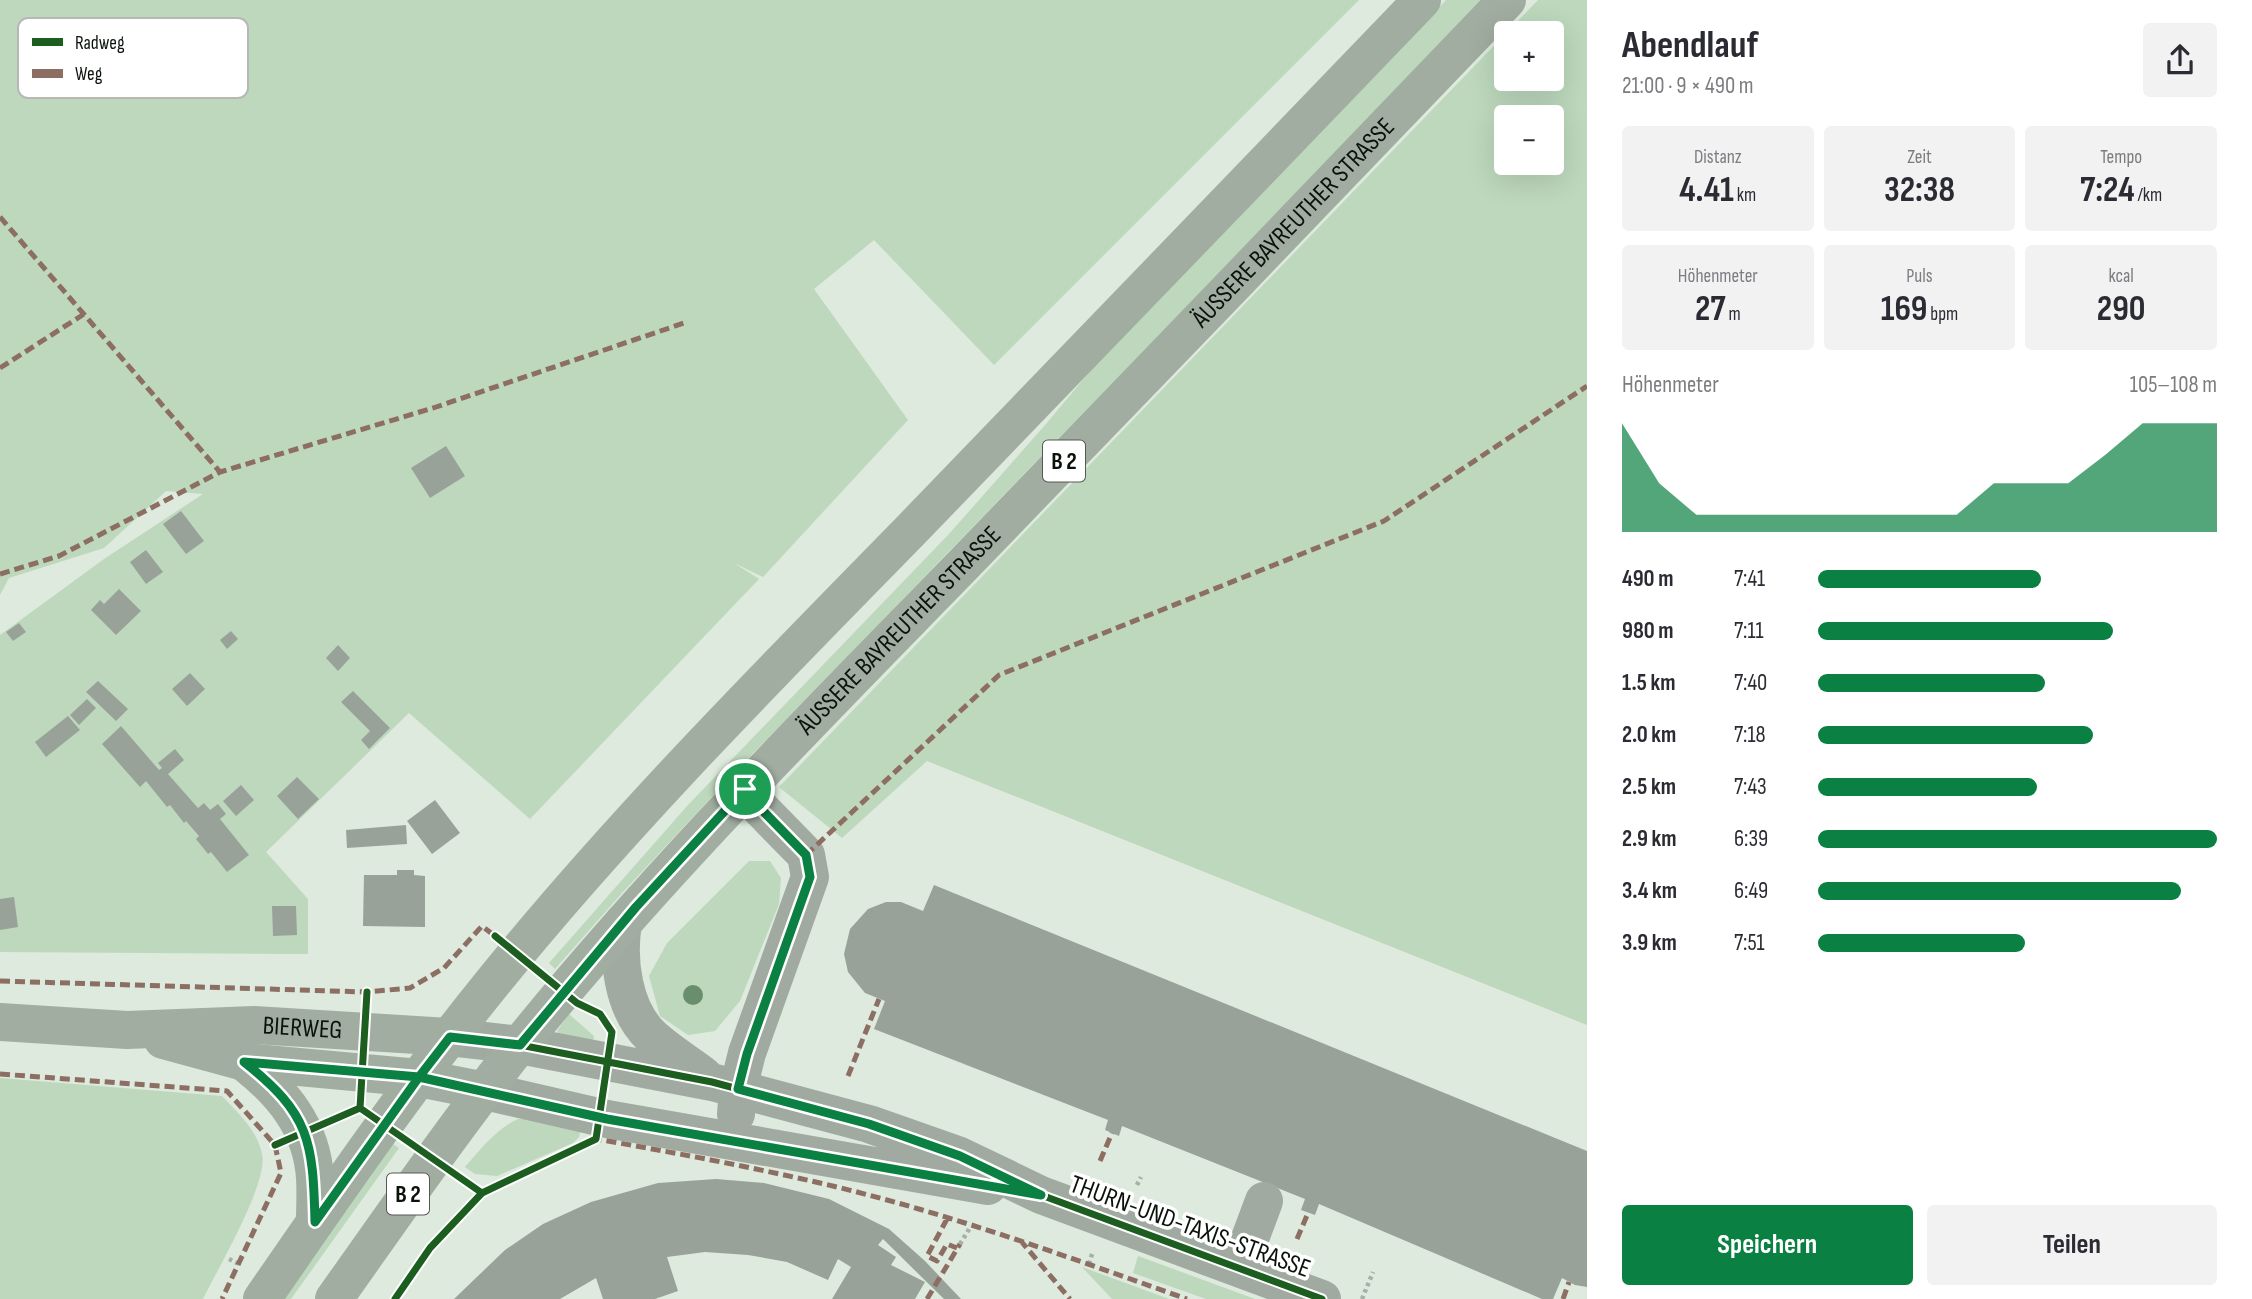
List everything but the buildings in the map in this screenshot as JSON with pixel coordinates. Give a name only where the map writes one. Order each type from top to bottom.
[{"type":"main road","name":"B 2","points":[[262,1299],[419,1077],[564,898],[694,754],[1422,0]]},
{"type":"main road","name":"ÄUSSERE BAYREUTHER STRASSE","points":[[334,1299],[433,1158],[520,1045],[623,923],[745,789],[1507,0]]},
{"type":"main road","name":"BIERWEG","points":[[0,1022],[127,1030],[254,1025],[450,1037]]},
{"type":"main road","name":"BIERWEG","points":[[127,1030],[244,1062],[419,1077],[485,1091]]},
{"type":"main road","points":[[244,1062],[281,1095],[305,1132],[315,1179],[315,1222]]},
{"type":"street","points":[[733,1142],[725,1085],[747,1054],[810,877],[806,855],[745,789]]},
{"type":"street","points":[[623,923],[620,952],[626,992],[637,1019],[652,1037],[725,1085]]},
{"type":"street","name":"BIERWEG","points":[[450,1037],[520,1045]]},
{"type":"street","name":"THURN-UND-TAXIS-STRASSE","points":[[520,1045],[725,1085],[895,1133],[960,1156],[1041,1195],[1322,1299]]},
{"type":"street","name":"THURN-UND-TAXIS-STRASSE","points":[[485,1091],[599,1117],[1041,1195]]},
{"type":"street","points":[[1239,1268],[1264,1201]]},
{"type":"path","points":[[1137,1185],[1141,1177]]},
{"type":"path","points":[[960,1244],[971,1226]]},
{"type":"path","points":[[1089,1264],[1094,1250]]},
{"type":"path","points":[[229,1259],[239,1264]]},
{"type":"path","points":[[1362,1299],[1373,1272]]},
{"type":"green space","points":[[0,0],[1359,0],[994,365],[874,240],[814,289],[908,420],[763,577],[734,563],[759,579],[530,819],[409,713],[266,852],[308,899],[308,954],[0,952],[0,635],[104,559],[203,494],[166,491],[104,548],[9,578],[0,595]]},
{"type":"green space","points":[[1446,0],[1484,0],[735,772],[555,969],[549,963],[688,805],[949,534],[1116,340]]},
{"type":"green space","points":[[1538,0],[1587,0],[1587,1025],[927,761],[842,838],[779,787],[1494,46],[1494,91],[1564,91],[1564,21],[1518,21]]},
{"type":"green space","points":[[749,861],[770,861],[781,878],[779,904],[740,1001],[715,1031],[688,1035],[660,1016],[649,976],[667,943]]},
{"type":"green space","points":[[569,1014],[594,1036],[593,1043],[559,1037],[557,1031]]},
{"type":"green space","points":[[0,1078],[222,1096],[246,1122],[260,1145],[262,1154],[258,1184],[230,1248],[203,1299],[0,1299]]},
{"type":"green space","points":[[518,1119],[581,1128],[579,1137],[573,1143],[497,1176],[475,1174],[465,1167],[496,1134]]},
{"type":"green space","points":[[390,1142],[399,1148],[291,1299],[281,1299]]},
{"type":"green space","points":[[1138,1256],[1255,1299],[1206,1299],[1133,1273]]},
{"type":"green space","points":[[1082,1267],[1169,1299],[1112,1299]]},
{"type":"marked path","points":[[0,217],[220,472]]},
{"type":"marked path","points":[[0,368],[84,314]]},
{"type":"marked path","points":[[0,574],[59,556],[220,472],[433,408],[687,322]]},
{"type":"marked path","points":[[806,855],[999,675],[1384,521],[1587,386]]},
{"type":"marked path","points":[[0,981],[367,992],[410,988],[444,968],[482,926],[500,940]]},
{"type":"marked path","points":[[848,1076],[879,999]]},
{"type":"marked path","points":[[0,1074],[227,1091],[275,1145],[281,1173],[222,1299]]},
{"type":"marked path","points":[[1100,1161],[1112,1133]]},
{"type":"marked path","points":[[592,1141],[596,1139],[717,1161],[881,1198],[1013,1238],[1187,1299]]},
{"type":"marked path","points":[[1297,1239],[1308,1213]]},
{"type":"marked path","points":[[947,1219],[927,1256],[937,1261],[947,1244],[957,1248]]},
{"type":"marked path","points":[[1020,1240],[1070,1299]]},
{"type":"marked path","points":[[927,1299],[960,1244]]},
{"type":"marked path","points":[[1563,1299],[1569,1282]]},
{"type":"cycle path","points":[[395,1299],[430,1248],[482,1193],[596,1139],[612,1032],[600,1014],[577,1003],[495,936]]},
{"type":"cycle path","points":[[360,1108],[367,992]]},
{"type":"cycle path","points":[[449,1037],[520,1045],[712,1082],[869,1124],[960,1156],[1041,1195],[1322,1299]]},
{"type":"cycle path","points":[[360,1108],[482,1193]]},
{"type":"cycle path","points":[[275,1145],[360,1108]]},
{"type":"route","points":[[745,789],[636,907],[520,1045],[450,1037],[419,1077],[244,1062],[281,1095],[305,1132],[315,1179],[315,1222],[419,1077],[607,1119],[1041,1195],[960,1156],[869,1124],[738,1089],[747,1054],[810,877],[806,855],[745,789]]}]
